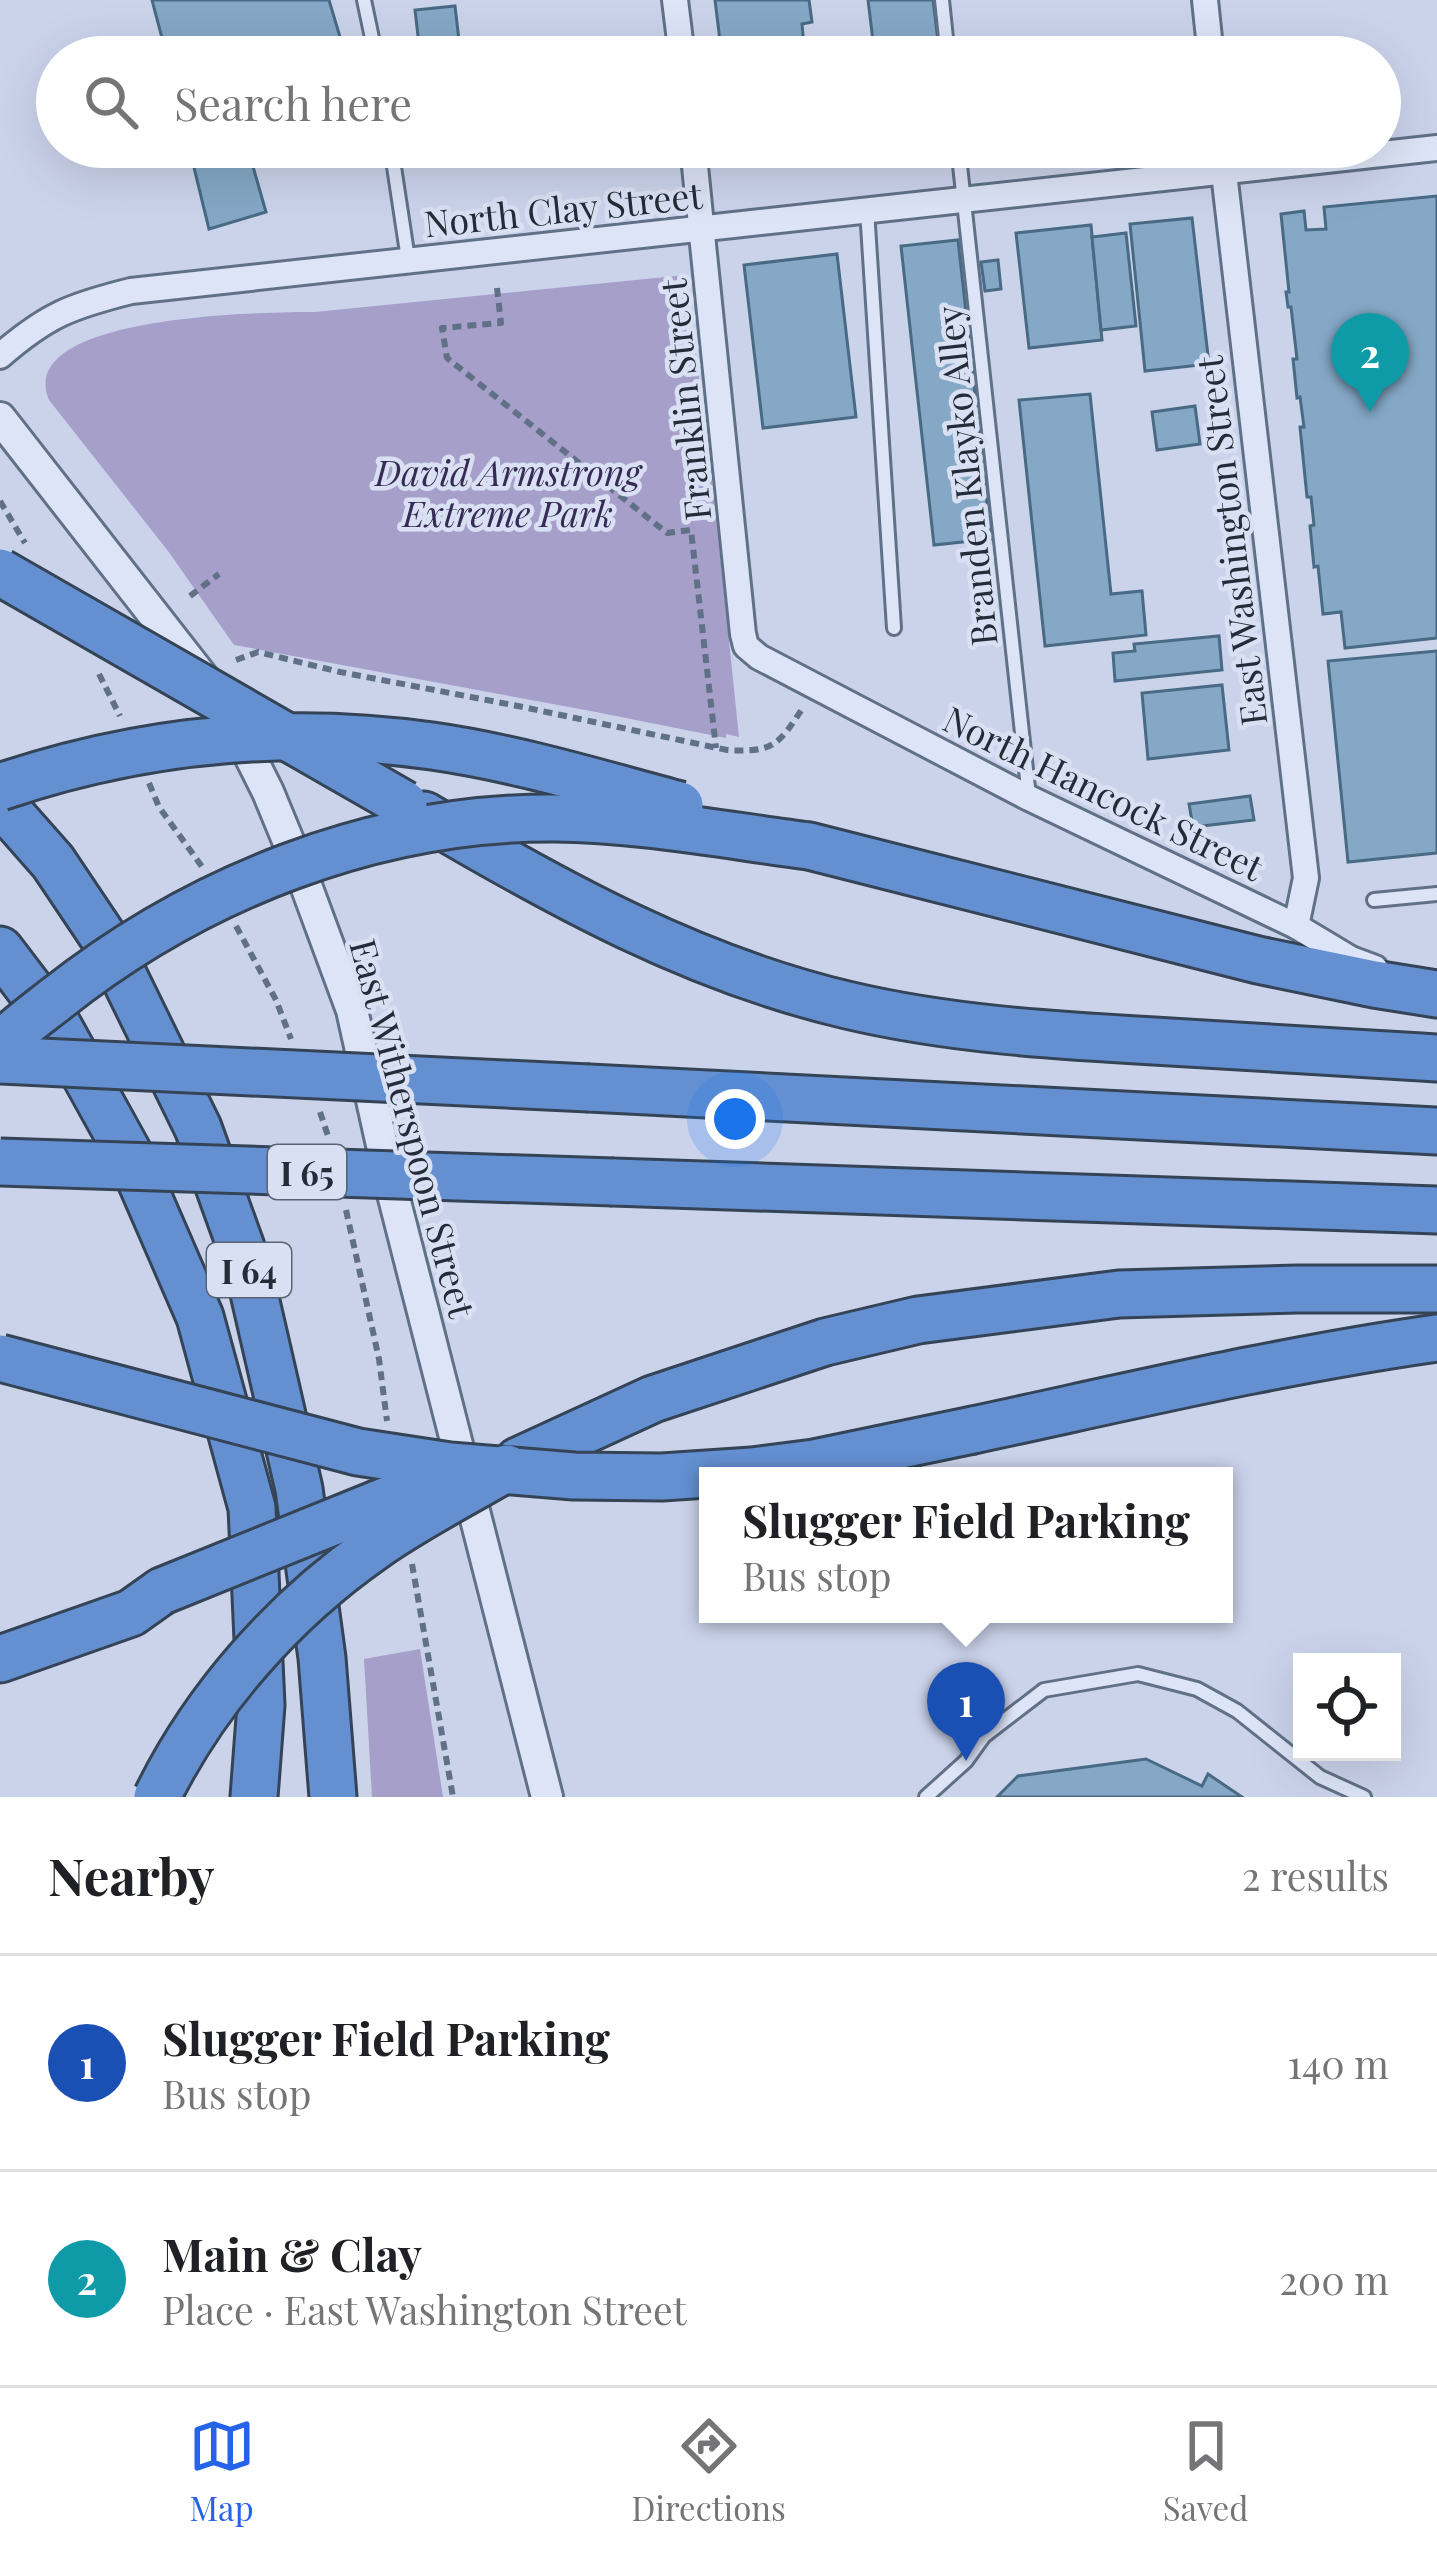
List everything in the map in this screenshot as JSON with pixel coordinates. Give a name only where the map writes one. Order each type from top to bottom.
[{"type":"highway","points":[[0,572],[479,848],[630,928],[735,972],[903,1017],[1041,1034],[1437,1058]]},
{"type":"highway","points":[[0,787],[160,745],[251,736],[365,738],[435,747],[544,769],[692,808],[809,846],[1258,960],[1374,984],[1437,990]]},
{"type":"highway","name":"I 64","points":[[0,802],[52,862],[108,944],[197,1128],[248,1267],[299,1489],[322,1658],[333,1797]]},
{"type":"highway","points":[[0,1046],[91,971],[151,933],[265,876],[374,842],[470,824],[552,818],[623,821],[809,846]]},
{"type":"highway","points":[[0,950],[58,1026],[131,1158],[200,1316],[252,1508],[261,1705],[254,1797]]},
{"type":"highway","points":[[0,1060],[1437,1131]]},
{"type":"highway","name":"I 65","points":[[0,1162],[1437,1210]]},
{"type":"highway","points":[[157,1797],[190,1739],[242,1668],[318,1592],[373,1548],[518,1461],[653,1399],[825,1342],[918,1320],[1064,1299],[1180,1291],[1437,1289]]},
{"type":"highway","points":[[783,1467],[1195,1382],[1437,1338]]},
{"type":"highway","points":[[0,1358],[358,1452],[574,1476],[699,1475]]},
{"type":"highway","points":[[0,1660],[387,1500],[518,1461]]},
{"type":"highway","points":[[0,1641],[140,1600]]},
{"type":"street","points":[[675,0],[679,36]]},
{"type":"street","points":[[1205,0],[1209,36]]},
{"type":"street","name":"North Clay Street","points":[[1401,150],[1437,148]]},
{"type":"street","name":"Franklin Street","points":[[696,168],[746,646]]},
{"type":"street","name":"North Clay Street","points":[[0,356],[58,312],[131,291],[703,230],[1161,168]]},
{"type":"street","name":"East Washington Street","points":[[1223,168],[1306,878],[1296,926]]},
{"type":"street","name":"East Witherspoon Street","points":[[0,418],[228,712],[302,872],[352,1010],[403,1234],[547,1797]]},
{"type":"street","name":"North Hancock Street","points":[[746,646],[816,688],[1029,798],[1296,926],[1351,959],[1437,990]]},
{"type":"lane","points":[[364,0],[372,36]]},
{"type":"lane","points":[[942,0],[946,36]]},
{"type":"lane","points":[[394,168],[408,261]]},
{"type":"lane","name":"Branden Klayko Alley","points":[[961,168],[1029,798]]},
{"type":"lane","points":[[867,209],[894,628]]},
{"type":"lane","points":[[1374,900],[1437,894]]},
{"type":"lane","points":[[926,1797],[966,1761],[984,1736],[1044,1690],[1138,1674],[1197,1689],[1238,1711],[1320,1777],[1364,1797]]},
{"type":"path","points":[[497,288],[501,323],[442,328],[448,358],[667,532],[705,527]]},
{"type":"path","points":[[691,530],[716,748]]},
{"type":"path","points":[[190,596],[219,574]]},
{"type":"path","points":[[703,635],[716,634]]},
{"type":"path","points":[[705,652],[717,651]]},
{"type":"path","points":[[236,660],[258,652],[716,748],[757,752],[782,739],[816,688]]},
{"type":"green space","name":"David Armstrong Extreme Park","points":[[686,275],[739,737],[234,645],[168,551],[49,400],[48,372],[69,350],[105,334],[151,324]]},
{"type":"green space","points":[[420,1649],[443,1797],[372,1797],[364,1659]]},
{"type":"building","points":[[152,0],[329,0],[340,36],[161,36]]},
{"type":"building","points":[[715,0],[809,0],[812,22],[802,24],[803,36],[719,36]]},
{"type":"building","points":[[868,0],[933,0],[937,36],[872,36]]},
{"type":"building","points":[[455,6],[458,36],[418,36],[415,10]]},
{"type":"building","points":[[194,168],[253,168],[266,212],[209,229]]},
{"type":"building","points":[[1437,196],[1437,638],[1345,648],[1341,612],[1323,614],[1318,566],[1314,567],[1310,526],[1314,525],[1311,497],[1307,497],[1281,214],[1304,211],[1306,230],[1326,229],[1324,207]]},
{"type":"building","points":[[1192,218],[1209,364],[1145,371],[1130,224]]},
{"type":"building","points":[[1091,225],[1102,340],[1029,348],[1016,233]]},
{"type":"building","points":[[1126,233],[1136,326],[1101,330],[1092,237]]},
{"type":"building","points":[[958,240],[991,539],[934,545],[901,246]]},
{"type":"building","points":[[837,254],[856,417],[763,428],[744,265]]},
{"type":"building","points":[[998,260],[1001,289],[985,291],[981,262]]},
{"type":"building","points":[[1090,394],[1111,594],[1142,591],[1146,635],[1045,646],[1019,400]]},
{"type":"building","points":[[1195,406],[1200,444],[1157,450],[1152,412]]},
{"type":"building","points":[[1219,636],[1222,670],[1115,681],[1113,653],[1135,651],[1134,644]]},
{"type":"building","points":[[1437,651],[1437,853],[1348,862],[1328,661]]},
{"type":"building","points":[[1222,685],[1229,750],[1148,759],[1142,693]]},
{"type":"building","points":[[1250,796],[1254,820],[1193,827],[1189,804]]},
{"type":"building","points":[[1146,1759],[1202,1786],[1208,1774],[1242,1797],[997,1797],[1018,1776]]},
{"type":"place","name":"Main & Clay","points":[[1370,412]]},
{"type":"place","name":"Slugger Field Parking","points":[[966,1761]]}]
